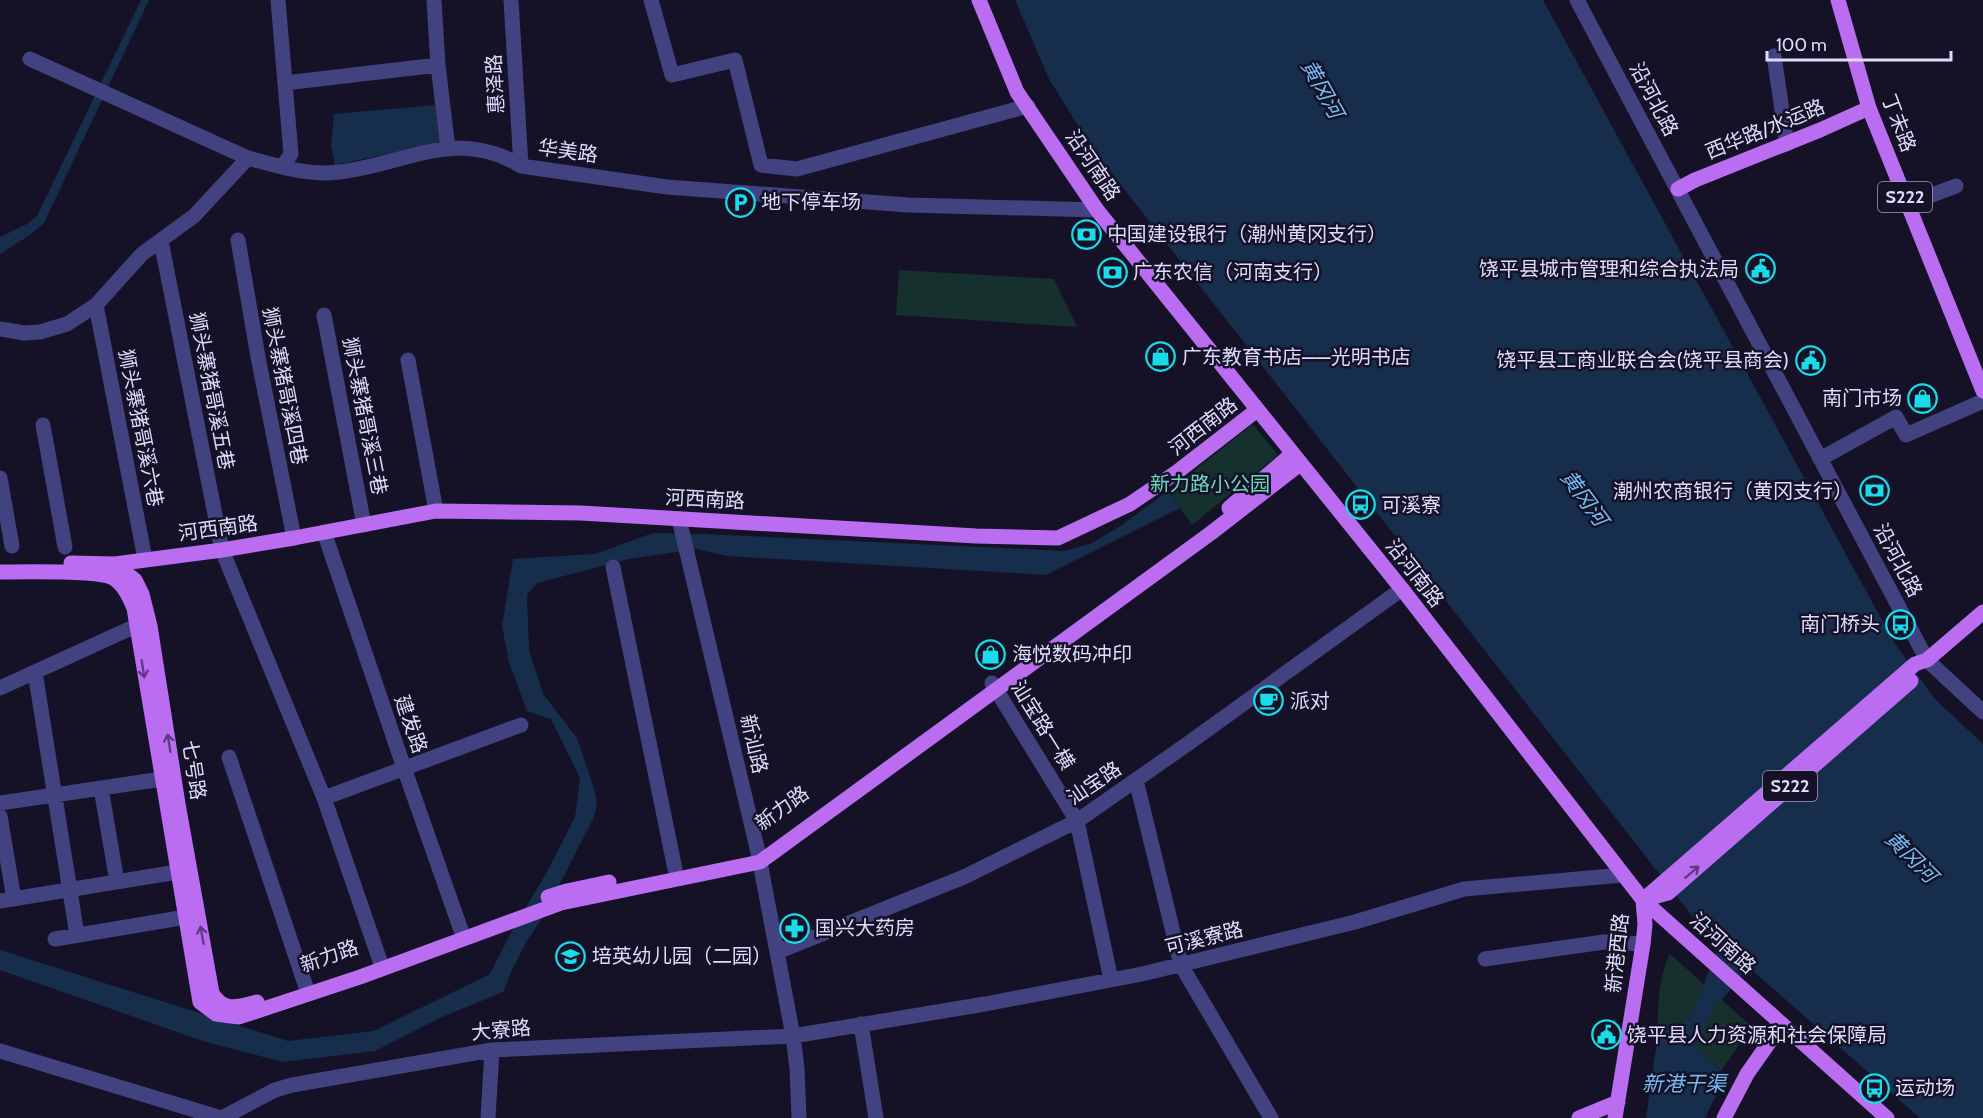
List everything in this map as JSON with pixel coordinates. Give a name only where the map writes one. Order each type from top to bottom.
[{"type":"main road","name":"沿河南路","points":[[979,0],[1017,92],[1097,210],[1402,590],[1643,900],[1887,1118]]},
{"type":"main road","name":"丁未路","points":[[1838,0],[1869,108],[1983,391]]},
{"type":"main road","name":"西华路/水运路","points":[[1678,189],[1869,108]]},
{"type":"main road","name":"河西南路","points":[[113,570],[145,559],[222,550],[436,511],[581,513],[964,536],[1058,538],[1130,504],[1177,472],[1257,410]]},
{"type":"main road","name":"新力路","points":[[206,997],[226,1006],[257,1006],[461,930],[564,897],[675,869],[759,857],[994,686],[1296,459]]},
{"type":"main road","points":[[0,561],[113,570]]},
{"type":"main road","points":[[0,572],[88,573],[113,570]]},
{"type":"main road","name":"七号路","points":[[113,570],[135,580],[142,594],[162,779],[177,872],[206,997]]},
{"type":"main road","name":"S222","points":[[1643,900],[1668,893],[1922,671],[1928,660],[1983,612]]},
{"type":"main road","name":"七号路","points":[[144,627],[178,804],[206,997]]},
{"type":"main road","points":[[564,897],[759,857]]},
{"type":"main road","name":"新港西路","points":[[1615,1118],[1643,944],[1645,925],[1643,900]]},
{"type":"main road","points":[[257,1006],[360,977],[513,915]]},
{"type":"main road","points":[[1724,1118],[1747,1074],[1782,1024]]},
{"type":"main road","points":[[1579,1118],[1618,1102]]},
{"type":"street","points":[[278,0],[291,154],[282,167]]},
{"type":"street","points":[[434,0],[438,65],[448,149]]},
{"type":"street","name":"惠泽路","points":[[511,0],[521,166]]},
{"type":"street","points":[[651,0],[672,75],[735,60],[761,165],[797,169],[1028,106]]},
{"type":"street","name":"沿河北路","points":[[1577,0],[1928,660],[1983,712]]},
{"type":"street","points":[[1774,56],[1787,144]]},
{"type":"street","name":"华美路","points":[[30,59],[248,158],[311,173],[339,172],[463,147],[482,149],[505,156],[521,166],[667,187],[908,205],[1097,210]]},
{"type":"street","points":[[285,83],[438,65]]},
{"type":"street","points":[[0,330],[40,332],[67,324],[96,304],[142,254],[194,216],[248,158]]},
{"type":"street","points":[[1908,204],[1956,186]]},
{"type":"street","name":"狮头寨猪哥溪四巷","points":[[238,240],[258,357],[294,538]]},
{"type":"street","name":"狮头寨猪哥溪五巷","points":[[161,241],[222,550],[324,798],[380,961]]},
{"type":"street","name":"狮头寨猪哥溪六巷","points":[[96,304],[145,559]]},
{"type":"street","name":"狮头寨猪哥溪三巷","points":[[324,315],[364,525]]},
{"type":"street","points":[[408,360],[436,511]]},
{"type":"street","points":[[1820,459],[1896,417],[1906,435],[1983,401]]},
{"type":"street","points":[[43,425],[65,547]]},
{"type":"street","points":[[0,478],[12,546]]},
{"type":"street","name":"新汕路","points":[[679,519],[759,857],[793,1036],[799,1118]]},
{"type":"street","name":"建发路","points":[[324,532],[461,930]]},
{"type":"street","points":[[613,567],[675,869]]},
{"type":"street","name":"汕宝路","points":[[777,952],[964,877],[1077,821],[1402,590]]},
{"type":"street","points":[[0,688],[129,629],[144,627]]},
{"type":"street","points":[[35,672],[76,935]]},
{"type":"street","name":"汕宝路一横","points":[[994,686],[1077,821],[1111,980]]},
{"type":"street","points":[[324,798],[521,725]]},
{"type":"street","points":[[229,757],[306,987]]},
{"type":"street","points":[[0,803],[162,779]]},
{"type":"street","points":[[1136,780],[1181,965],[1271,1118]]},
{"type":"street","points":[[101,788],[117,882]]},
{"type":"street","points":[[0,816],[7,900],[177,872]]},
{"type":"street","name":"可溪寮路","points":[[793,1036],[985,1004],[1181,965],[1355,922],[1464,889],[1623,875]]},
{"type":"street","points":[[55,939],[186,916]]},
{"type":"street","points":[[1485,959],[1604,942],[1643,944]]},
{"type":"street","points":[[861,1024],[876,1118]]},
{"type":"street","name":"大寮路","points":[[0,1051],[222,1118],[275,1090],[292,1085],[492,1050],[793,1036]]},
{"type":"street","points":[[488,1118],[492,1050]]},
{"type":"green space","points":[[899,270],[1054,279],[1077,327],[896,315]]},
{"type":"green space","name":"新力路小公园","points":[[1253,424],[1278,455],[1192,525],[1168,491]]},
{"type":"green space","points":[[1670,954],[1750,1025],[1721,1071],[1694,1046],[1698,1034],[1658,1034],[1661,982]]},
{"type":"water","points":[[141,0],[149,0],[44,223],[0,254],[0,237],[27,224],[37,216]]},
{"type":"water","name":"黄冈河","points":[[1015,0],[1543,0],[1895,644],[1936,700],[1983,744],[1983,1118],[1920,1118],[1735,955],[1715,1006],[1694,1046],[1721,1071],[1722,1083],[1705,1118],[1646,1118],[1658,1034],[1682,1025],[1697,1002],[1720,943],[1700,926],[1092,148],[1049,79]]},
{"type":"water","points":[[435,105],[440,143],[335,165],[331,145],[334,114]]},
{"type":"water","points":[[1168,491],[1180,508],[1046,575],[727,556],[697,549],[629,559],[537,583],[527,595],[529,650],[543,694],[577,738],[595,792],[597,804],[594,817],[544,915],[527,941],[503,992],[442,1017],[375,1051],[283,1062],[203,1041],[0,970],[0,950],[288,1041],[374,1031],[490,974],[575,817],[580,778],[551,719],[527,711],[509,662],[502,626],[513,559],[595,554],[653,533],[1065,551],[1092,543],[1119,527]]},
{"type":"waterway","name":"新港干渠","points":[[1714,992],[1760,936]]},
{"type":"place","name":"地下停车场","points":[[740,202]]},
{"type":"place","name":"中国建设银行（潮州黄冈支行）","points":[[1086,234]]},
{"type":"place","name":"饶平县城市管理和综合执法局","points":[[1760,269]]},
{"type":"place","name":"广东农信（河南支行）","points":[[1112,272]]},
{"type":"place","name":"广东教育书店——光明书店","points":[[1161,357]]},
{"type":"place","name":"饶平县工商业联合会(饶平县商会)","points":[[1810,360]]},
{"type":"place","name":"南门市场","points":[[1923,398]]},
{"type":"place","name":"潮州农商银行（黄冈支行）","points":[[1874,491]]},
{"type":"place","name":"可溪寮","points":[[1360,505]]},
{"type":"place","name":"南门桥头","points":[[1901,624]]},
{"type":"place","name":"海悦数码冲印","points":[[991,654]]},
{"type":"place","name":"派对","points":[[1269,701]]},
{"type":"place","name":"国兴大药房","points":[[794,928]]},
{"type":"place","name":"培英幼儿园（二园）","points":[[571,956]]},
{"type":"place","name":"饶平县人力资源和社会保障局","points":[[1606,1035]]},
{"type":"place","name":"运动场","points":[[1874,1088]]}]
